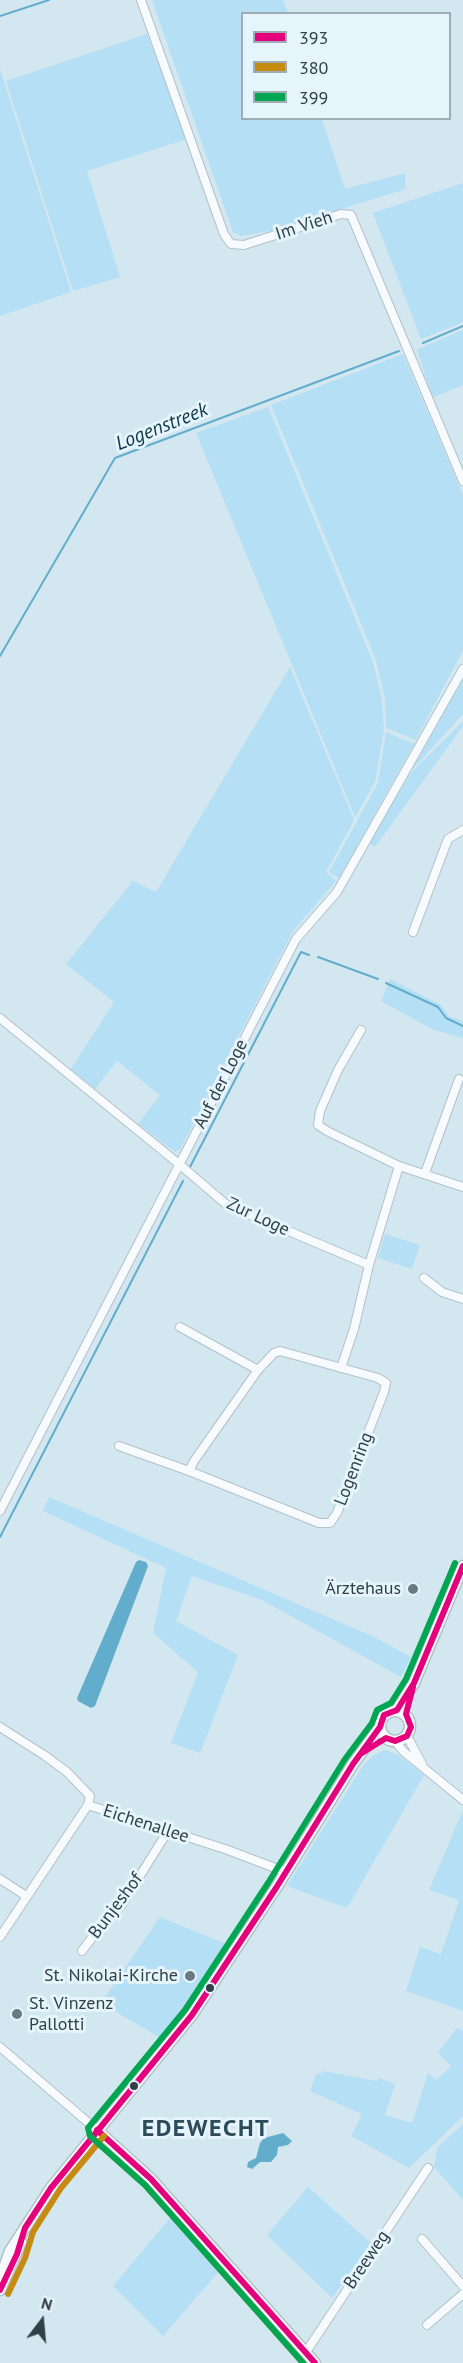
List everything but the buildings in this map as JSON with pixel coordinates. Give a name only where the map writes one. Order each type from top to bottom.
[{"type":"main road","points":[[401,1712],[463,1566]]},
{"type":"main road","points":[[0,2279],[4,2256],[54,2183],[192,2015],[380,1727],[384,1715],[401,1712]]},
{"type":"main road","points":[[362,1753],[390,1739],[407,1736],[411,1727],[401,1712]]},
{"type":"main road","points":[[380,1727],[390,1739]]},
{"type":"main road","points":[[97,2130],[151,2179],[315,2363]]},
{"type":"main road","points":[[0,2290],[17,2254],[25,2228]]},
{"type":"street","name":"Im Vieh","points":[[141,0],[224,234],[231,244],[244,245],[341,214],[351,215],[463,481]]},
{"type":"street","name":"Auf der Loge","points":[[0,1511],[296,939],[337,892],[463,669]]},
{"type":"street","points":[[413,932],[448,839],[463,830]]},
{"type":"street","name":"Zur Loge","points":[[0,1018],[227,1205],[369,1265]]},
{"type":"street","points":[[361,1030],[338,1070],[320,1111],[318,1125],[399,1166],[463,1187]]},
{"type":"street","points":[[425,1173],[459,1079]]},
{"type":"street","points":[[341,1368],[399,1166]]},
{"type":"street","points":[[424,1278],[442,1292],[463,1299]]},
{"type":"street","points":[[180,1327],[258,1370]]},
{"type":"street","name":"Logenring","points":[[119,1446],[189,1471],[319,1523],[330,1523],[337,1513],[386,1383],[378,1378],[341,1368],[280,1352],[274,1353],[258,1370],[189,1471]]},
{"type":"street","name":"Eichenallee","points":[[0,1727],[67,1772],[90,1796],[88,1805],[286,1872]]},
{"type":"street","points":[[407,1736],[426,1770]]},
{"type":"street","points":[[390,1739],[463,1800]]},
{"type":"street","points":[[0,1937],[88,1805]]},
{"type":"street","name":"Bunjeshof","points":[[82,1951],[109,1915],[121,1906],[168,1831]]},
{"type":"street","points":[[0,1879],[26,1896]]},
{"type":"street","points":[[0,2048],[97,2130]]},
{"type":"street","name":"Breeweg","points":[[306,2352],[428,2169]]},
{"type":"street","points":[[422,2239],[463,2286]]},
{"type":"street","points":[[427,2325],[463,2294]]},
{"type":"shaded area","points":[[152,0],[283,0],[288,12],[241,12],[241,120],[322,120],[345,189],[405,173],[406,189],[270,231],[241,236],[233,232]]},
{"type":"shaded area","points":[[147,34],[187,139],[87,171],[120,277],[73,291],[6,81]]},
{"type":"shaded area","points":[[0,69],[71,292],[0,316]]},
{"type":"shaded area","points":[[463,183],[463,322],[421,339],[373,213]]},
{"type":"shaded area","points":[[463,330],[463,385],[432,398],[417,349]]},
{"type":"shaded area","points":[[403,354],[463,495],[463,650],[416,740],[386,728],[385,699],[376,660],[271,405]]},
{"type":"shaded area","points":[[268,407],[373,662],[382,700],[384,730],[375,782],[355,817],[196,433]]},
{"type":"shaded area","points":[[290,667],[354,820],[326,872],[336,881],[293,931],[180,1149],[175,1152],[138,1124],[160,1095],[117,1061],[95,1089],[71,1069],[114,1002],[66,964],[133,881],[156,892]]},
{"type":"shaded area","points":[[463,679],[463,714],[412,770]]},
{"type":"shaded area","points":[[463,721],[463,726],[375,847],[368,843],[411,773]]},
{"type":"shaded area","points":[[386,732],[414,744],[339,878],[329,872],[378,783]]},
{"type":"shaded area","points":[[390,979],[441,1005],[450,1017],[463,1021],[463,1038],[434,1030],[381,1001]]},
{"type":"shaded area","points":[[385,1234],[420,1245],[412,1269],[378,1258]]},
{"type":"shaded area","points":[[49,1497],[372,1636],[411,1657],[401,1677],[262,1600],[192,1576],[176,1621],[238,1655],[200,1753],[171,1743],[198,1672],[153,1633],[166,1568],[43,1511]]},
{"type":"shaded area","points":[[139,1560],[146,1562],[148,1566],[95,1706],[91,1708],[78,1701],[77,1698],[136,1562]]},
{"type":"shaded area","points":[[385,1750],[398,1755],[424,1775],[347,1908],[287,1886],[364,1764],[374,1755]]},
{"type":"shaded area","points":[[463,1810],[463,2011],[406,1991],[420,1947],[441,1954],[459,1900],[429,1890]]},
{"type":"shaded area","points":[[160,1917],[226,1944],[202,1989],[160,2038],[101,2003]]},
{"type":"shaded area","points":[[457,2028],[463,2031],[463,2116],[409,2168],[351,2136],[362,2114],[310,2091],[316,2074],[321,2074],[323,2071],[377,2081],[379,2078],[395,2084],[385,2115],[412,2123],[428,2073],[436,2080],[451,2066],[438,2053]]},
{"type":"shaded area","points":[[463,2124],[463,2200],[434,2167],[437,2148]]},
{"type":"shaded area","points":[[283,2133],[292,2141],[288,2145],[278,2147],[277,2155],[271,2162],[260,2162],[252,2169],[247,2167],[248,2162],[256,2158],[260,2143],[264,2138]]},
{"type":"shaded area","points":[[308,2187],[371,2243],[332,2298],[267,2235]]},
{"type":"shaded area","points":[[175,2212],[222,2268],[163,2336],[113,2286]]},
{"type":"waterway","points":[[0,16],[49,0]]},
{"type":"waterway","points":[[423,343],[463,326]]},
{"type":"waterway","name":"Logenstreek","points":[[0,656],[115,458],[399,351]]},
{"type":"waterway","points":[[190,1167],[301,952],[309,955]]},
{"type":"waterway","points":[[318,957],[378,979]]},
{"type":"waterway","points":[[386,983],[438,1007],[446,1018],[463,1026]]},
{"type":"waterway","points":[[0,1537],[183,1181]]},
{"type":"transit line","name":"399","points":[[303,2363],[145,2185],[90,2136],[88,2128],[185,2010],[345,1759],[372,1723],[377,1710],[391,1703],[406,1679],[455,1563]]},
{"type":"transit line","name":"393","points":[[397,1710],[414,1683],[463,1566]]},
{"type":"transit line","name":"393","points":[[362,1753],[386,1738],[395,1741],[407,1736],[411,1727],[406,1714],[413,1687]]},
{"type":"transit line","name":"393","points":[[0,2290],[17,2254],[25,2228],[51,2188],[192,2015],[276,1888],[353,1764],[380,1727],[384,1715],[397,1710]]},
{"type":"transit line","name":"393","points":[[97,2130],[151,2179],[315,2363]]},
{"type":"transit line","name":"380","points":[[8,2294],[25,2258],[33,2232],[61,2188],[104,2136]]},
{"type":"transit line","name":"380","points":[[91,2137],[145,2185],[303,2363]]},
{"type":"place","name":"Ärztehaus","points":[[413,1589]]},
{"type":"place","name":"St. Nikolai-Kirche","points":[[190,1976]]},
{"type":"place","name":"St. Vinzenz Pallotti","points":[[17,2014]]},
{"type":"district","name":"EDEWECHT","points":[[206,2129]]}]
